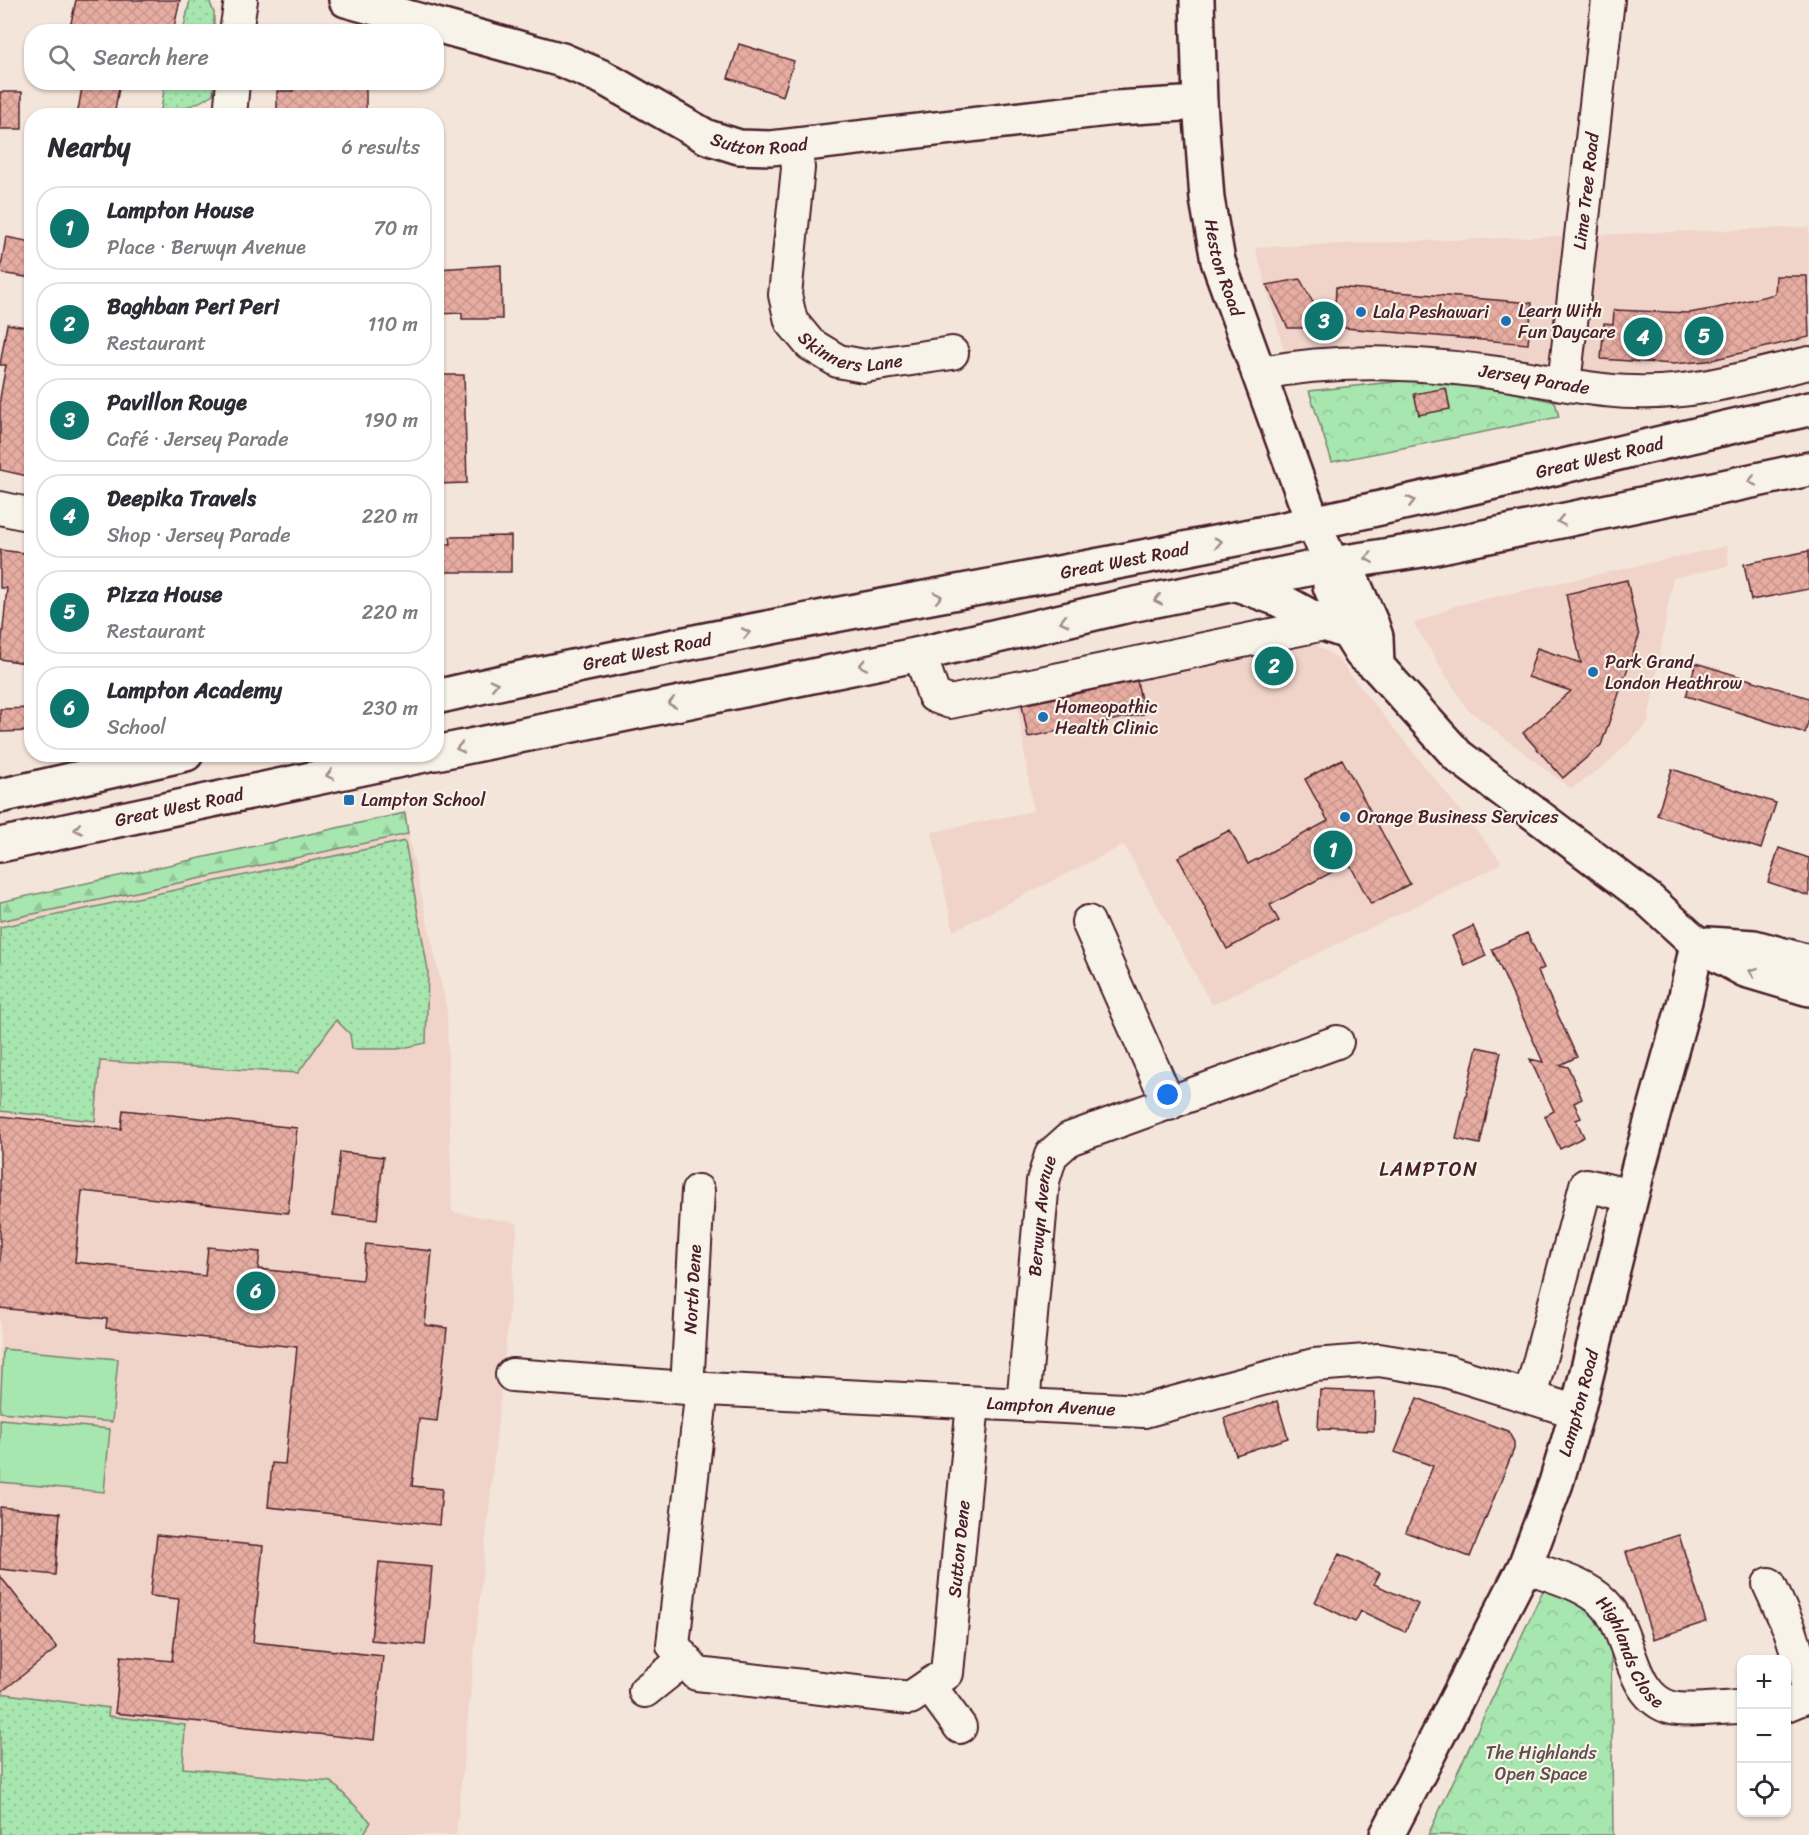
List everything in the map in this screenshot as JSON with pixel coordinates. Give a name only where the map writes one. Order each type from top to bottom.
[{"type":"main road","name":"Heston Road","points":[[1197,0],[1200,102],[1207,199],[1218,261],[1313,523],[1332,564]]},
{"type":"main road","name":"Sutton Road","points":[[354,1],[435,24]]},
{"type":"main road","name":"Sutton Road","points":[[444,27],[562,60],[602,77],[691,129],[724,143],[754,148],[1116,108],[1200,102]]},
{"type":"main road","name":"Great West Road","points":[[444,695],[651,650],[996,586],[1313,523],[1809,409]]},
{"type":"main road","points":[[1714,431],[1809,434]]},
{"type":"main road","points":[[444,752],[924,669],[1236,584],[1332,564],[1422,550],[1809,469]]},
{"type":"main road","points":[[1332,564],[1330,586],[1335,628]]},
{"type":"main road","points":[[1332,564],[1353,582],[1372,625],[1377,637],[1377,666]]},
{"type":"main road","points":[[1236,584],[1278,599],[1335,628],[1377,666],[1458,756],[1648,899],[1697,944],[1745,970],[1809,988]]},
{"type":"main road","points":[[0,796],[151,762]]},
{"type":"main road","name":"Great West Road","points":[[0,845],[391,762]]},
{"type":"main road","points":[[1697,944],[1754,947],[1809,962]]},
{"type":"main road","name":"Lampton Road","points":[[1387,1835],[1525,1566],[1577,1412],[1631,1196],[1685,1001],[1697,944]]},
{"type":"street","points":[[237,24],[241,0]]},
{"type":"street","name":"Lime Tree Road","points":[[1564,384],[1608,0]]},
{"type":"street","points":[[231,108],[232,90]]},
{"type":"street","name":"Skinners Lane","points":[[795,145],[798,168],[785,295],[791,321],[810,344],[838,361],[864,366],[951,353]]},
{"type":"street","name":"Jersey Parade","points":[[1258,374],[1294,366],[1414,365],[1490,372],[1634,393],[1697,388],[1809,363]]},
{"type":"street","points":[[1697,388],[1714,431]]},
{"type":"street","points":[[0,508],[24,513]]},
{"type":"street","points":[[924,669],[934,696],[950,702],[1335,628]]},
{"type":"street","points":[[1088,922],[1169,1104]]},
{"type":"street","name":"Berwyn Avenue","points":[[1023,1405],[1043,1181],[1051,1155],[1069,1139],[1337,1042]]},
{"type":"street","points":[[1530,1397],[1586,1185],[1631,1196]]},
{"type":"street","name":"North Dene","points":[[694,1388],[698,1191]]},
{"type":"street","name":"Lampton Avenue","points":[[512,1375],[694,1388],[1144,1411],[1314,1365],[1379,1360],[1429,1366],[1577,1412]]},
{"type":"street","points":[[645,1690],[685,1659],[673,1645],[694,1388]]},
{"type":"street","name":"Sutton Dene","points":[[685,1659],[697,1674],[910,1698],[947,1672],[973,1403]]},
{"type":"street","name":"Highlands Close","points":[[1525,1566],[1584,1589],[1605,1604],[1618,1626],[1640,1679],[1655,1699],[1673,1708],[1737,1707]]},
{"type":"street","points":[[1769,1584],[1790,1630],[1808,1687],[1803,1698],[1791,1703]]},
{"type":"street","points":[[929,1685],[960,1727]]},
{"type":"shaded area","points":[[1809,227],[1809,353],[1698,374],[1614,373],[1465,357],[1284,351],[1255,247]]},
{"type":"shaded area","points":[[1727,546],[1729,566],[1673,578],[1648,723],[1607,764],[1571,789],[1467,709],[1414,624],[1457,605]]},
{"type":"shaded area","points":[[1310,641],[1337,658],[1501,861],[1496,867],[1212,1005],[1124,845],[953,931],[932,832],[1033,811],[1017,702]]},
{"type":"shaded area","points":[[408,834],[447,1010],[452,1212],[518,1223],[456,1835],[0,1835],[0,921]]},
{"type":"green space","points":[[190,0],[209,0],[214,13],[214,24],[185,24]]},
{"type":"green space","points":[[164,90],[213,90],[213,94],[188,107],[161,108]]},
{"type":"green space","points":[[1402,381],[1462,381],[1555,402],[1559,417],[1332,462],[1309,391]]},
{"type":"green space","points":[[405,813],[408,834],[0,921],[0,902]]},
{"type":"green space","points":[[405,841],[428,970],[426,1043],[398,1049],[352,1049],[350,1034],[336,1020],[298,1073],[100,1061],[95,1121],[0,1111],[0,927]]},
{"type":"green space","points":[[3,1349],[118,1359],[112,1422],[0,1412]]},
{"type":"green space","points":[[0,1419],[110,1429],[104,1492],[0,1482]]},
{"type":"green space","name":"The Highlands Open Space","points":[[1546,1584],[1592,1607],[1611,1645],[1613,1835],[1428,1835]]},
{"type":"green space","points":[[0,1693],[109,1708],[108,1716],[185,1725],[183,1768],[332,1782],[371,1822],[363,1835],[0,1835]]},
{"type":"building","points":[[76,0],[180,0],[175,24],[71,24]]},
{"type":"building","points":[[739,44],[794,61],[783,96],[728,78]]},
{"type":"building","points":[[82,90],[119,90],[115,108],[78,108]]},
{"type":"building","points":[[366,90],[366,108],[277,108],[277,91]]},
{"type":"building","points":[[0,92],[22,92],[22,129],[0,129]]},
{"type":"building","points":[[6,237],[24,240],[24,277],[0,273]]},
{"type":"building","points":[[501,265],[502,319],[462,319],[462,313],[444,314],[444,269]]},
{"type":"building","points":[[1776,276],[1807,276],[1809,337],[1707,361],[1673,364],[1601,359],[1604,323],[1613,324],[1614,310],[1689,313],[1717,308],[1775,294]]},
{"type":"building","points":[[1300,279],[1327,328],[1288,328],[1267,285]]},
{"type":"building","points":[[1336,287],[1532,303],[1528,344],[1334,327]]},
{"type":"building","points":[[7,324],[24,327],[24,475],[0,470],[0,398],[6,365],[0,365]]},
{"type":"building","points":[[444,375],[464,375],[467,483],[444,484]]},
{"type":"building","points":[[1446,388],[1450,409],[1419,415],[1414,394]]},
{"type":"building","points":[[511,536],[511,572],[444,572],[444,544],[451,544],[450,537]]},
{"type":"building","points":[[0,550],[24,553],[24,663],[0,659],[7,588],[0,588]]},
{"type":"building","points":[[1809,551],[1809,589],[1751,600],[1744,564]]},
{"type":"building","name":"Park Grand London Heathrow","points":[[1627,580],[1639,636],[1601,745],[1563,778],[1523,733],[1571,691],[1528,677],[1537,648],[1581,663],[1566,594]]},
{"type":"building","points":[[1696,663],[1809,698],[1809,719],[1805,733],[1686,696]]},
{"type":"building","points":[[1137,681],[1144,714],[1028,737],[1022,705]]},
{"type":"building","points":[[24,708],[24,731],[0,732],[0,709]]},
{"type":"building","points":[[1342,759],[1410,884],[1371,904],[1349,863],[1270,905],[1279,921],[1227,949],[1178,857],[1230,830],[1248,864],[1328,821],[1305,779]]},
{"type":"building","points":[[1672,769],[1776,803],[1761,849],[1657,815]]},
{"type":"building","points":[[1779,848],[1809,858],[1809,896],[1768,882]]},
{"type":"building","points":[[1473,926],[1486,956],[1465,966],[1452,936]]},
{"type":"building","points":[[1527,933],[1544,968],[1538,971],[1577,1057],[1560,1065],[1568,1067],[1582,1099],[1574,1103],[1581,1118],[1576,1120],[1584,1137],[1560,1149],[1545,1116],[1554,1111],[1530,1059],[1543,1062],[1492,949]]},
{"type":"building","points":[[1477,1047],[1501,1052],[1480,1144],[1456,1139]]},
{"type":"building","points":[[123,1110],[297,1128],[288,1213],[82,1191],[75,1262],[205,1276],[208,1247],[260,1252],[258,1269],[362,1280],[366,1244],[432,1251],[425,1325],[447,1328],[437,1421],[419,1419],[412,1486],[442,1489],[439,1525],[268,1507],[272,1463],[285,1464],[297,1347],[106,1328],[107,1319],[0,1308],[0,1116],[121,1129]]},
{"type":"building","points":[[340,1152],[383,1157],[377,1220],[333,1215]]},
{"type":"building","points":[[1320,1390],[1375,1392],[1374,1431],[1318,1429]]},
{"type":"building","points":[[1417,1398],[1508,1431],[1514,1442],[1514,1449],[1470,1557],[1406,1532],[1433,1466],[1395,1452]]},
{"type":"building","points":[[1277,1401],[1288,1438],[1236,1455],[1224,1418]]},
{"type":"building","points":[[0,1507],[60,1513],[55,1575],[0,1569]]},
{"type":"building","points":[[157,1535],[263,1546],[253,1642],[383,1656],[374,1740],[115,1713],[121,1656],[172,1661],[179,1599],[150,1596]]},
{"type":"building","points":[[1679,1535],[1706,1622],[1653,1639],[1626,1552]]},
{"type":"building","points":[[1339,1554],[1380,1573],[1374,1584],[1418,1604],[1405,1632],[1361,1611],[1355,1622],[1315,1602]]},
{"type":"building","points":[[379,1562],[432,1567],[425,1645],[371,1640]]},
{"type":"building","points":[[0,1576],[57,1648],[0,1693]]},
{"type":"place","name":"Lala Peshawari","points":[[1361,312]]},
{"type":"place","name":"Pavillon Rouge","points":[[1324,321]]},
{"type":"place","name":"Learn With Fun Daycare","points":[[1506,321]]},
{"type":"place","name":"Pizza House","points":[[1704,336]]},
{"type":"place","name":"Deepika Travels","points":[[1643,337]]},
{"type":"place","name":"Baghban Peri Peri","points":[[1274,666]]},
{"type":"place","name":"Park Grand London Heathrow","points":[[1593,672]]},
{"type":"place","name":"Homeopathic Health Clinic","points":[[1043,717]]},
{"type":"place","name":"Lampton School","points":[[349,800]]},
{"type":"place","name":"Orange Business Services","points":[[1345,817]]},
{"type":"place","name":"Lampton House","points":[[1333,850]]},
{"type":"place","name":"Lampton Academy","points":[[256,1291]]},
{"type":"district","name":"LAMPTON","points":[[1429,1169]]}]
